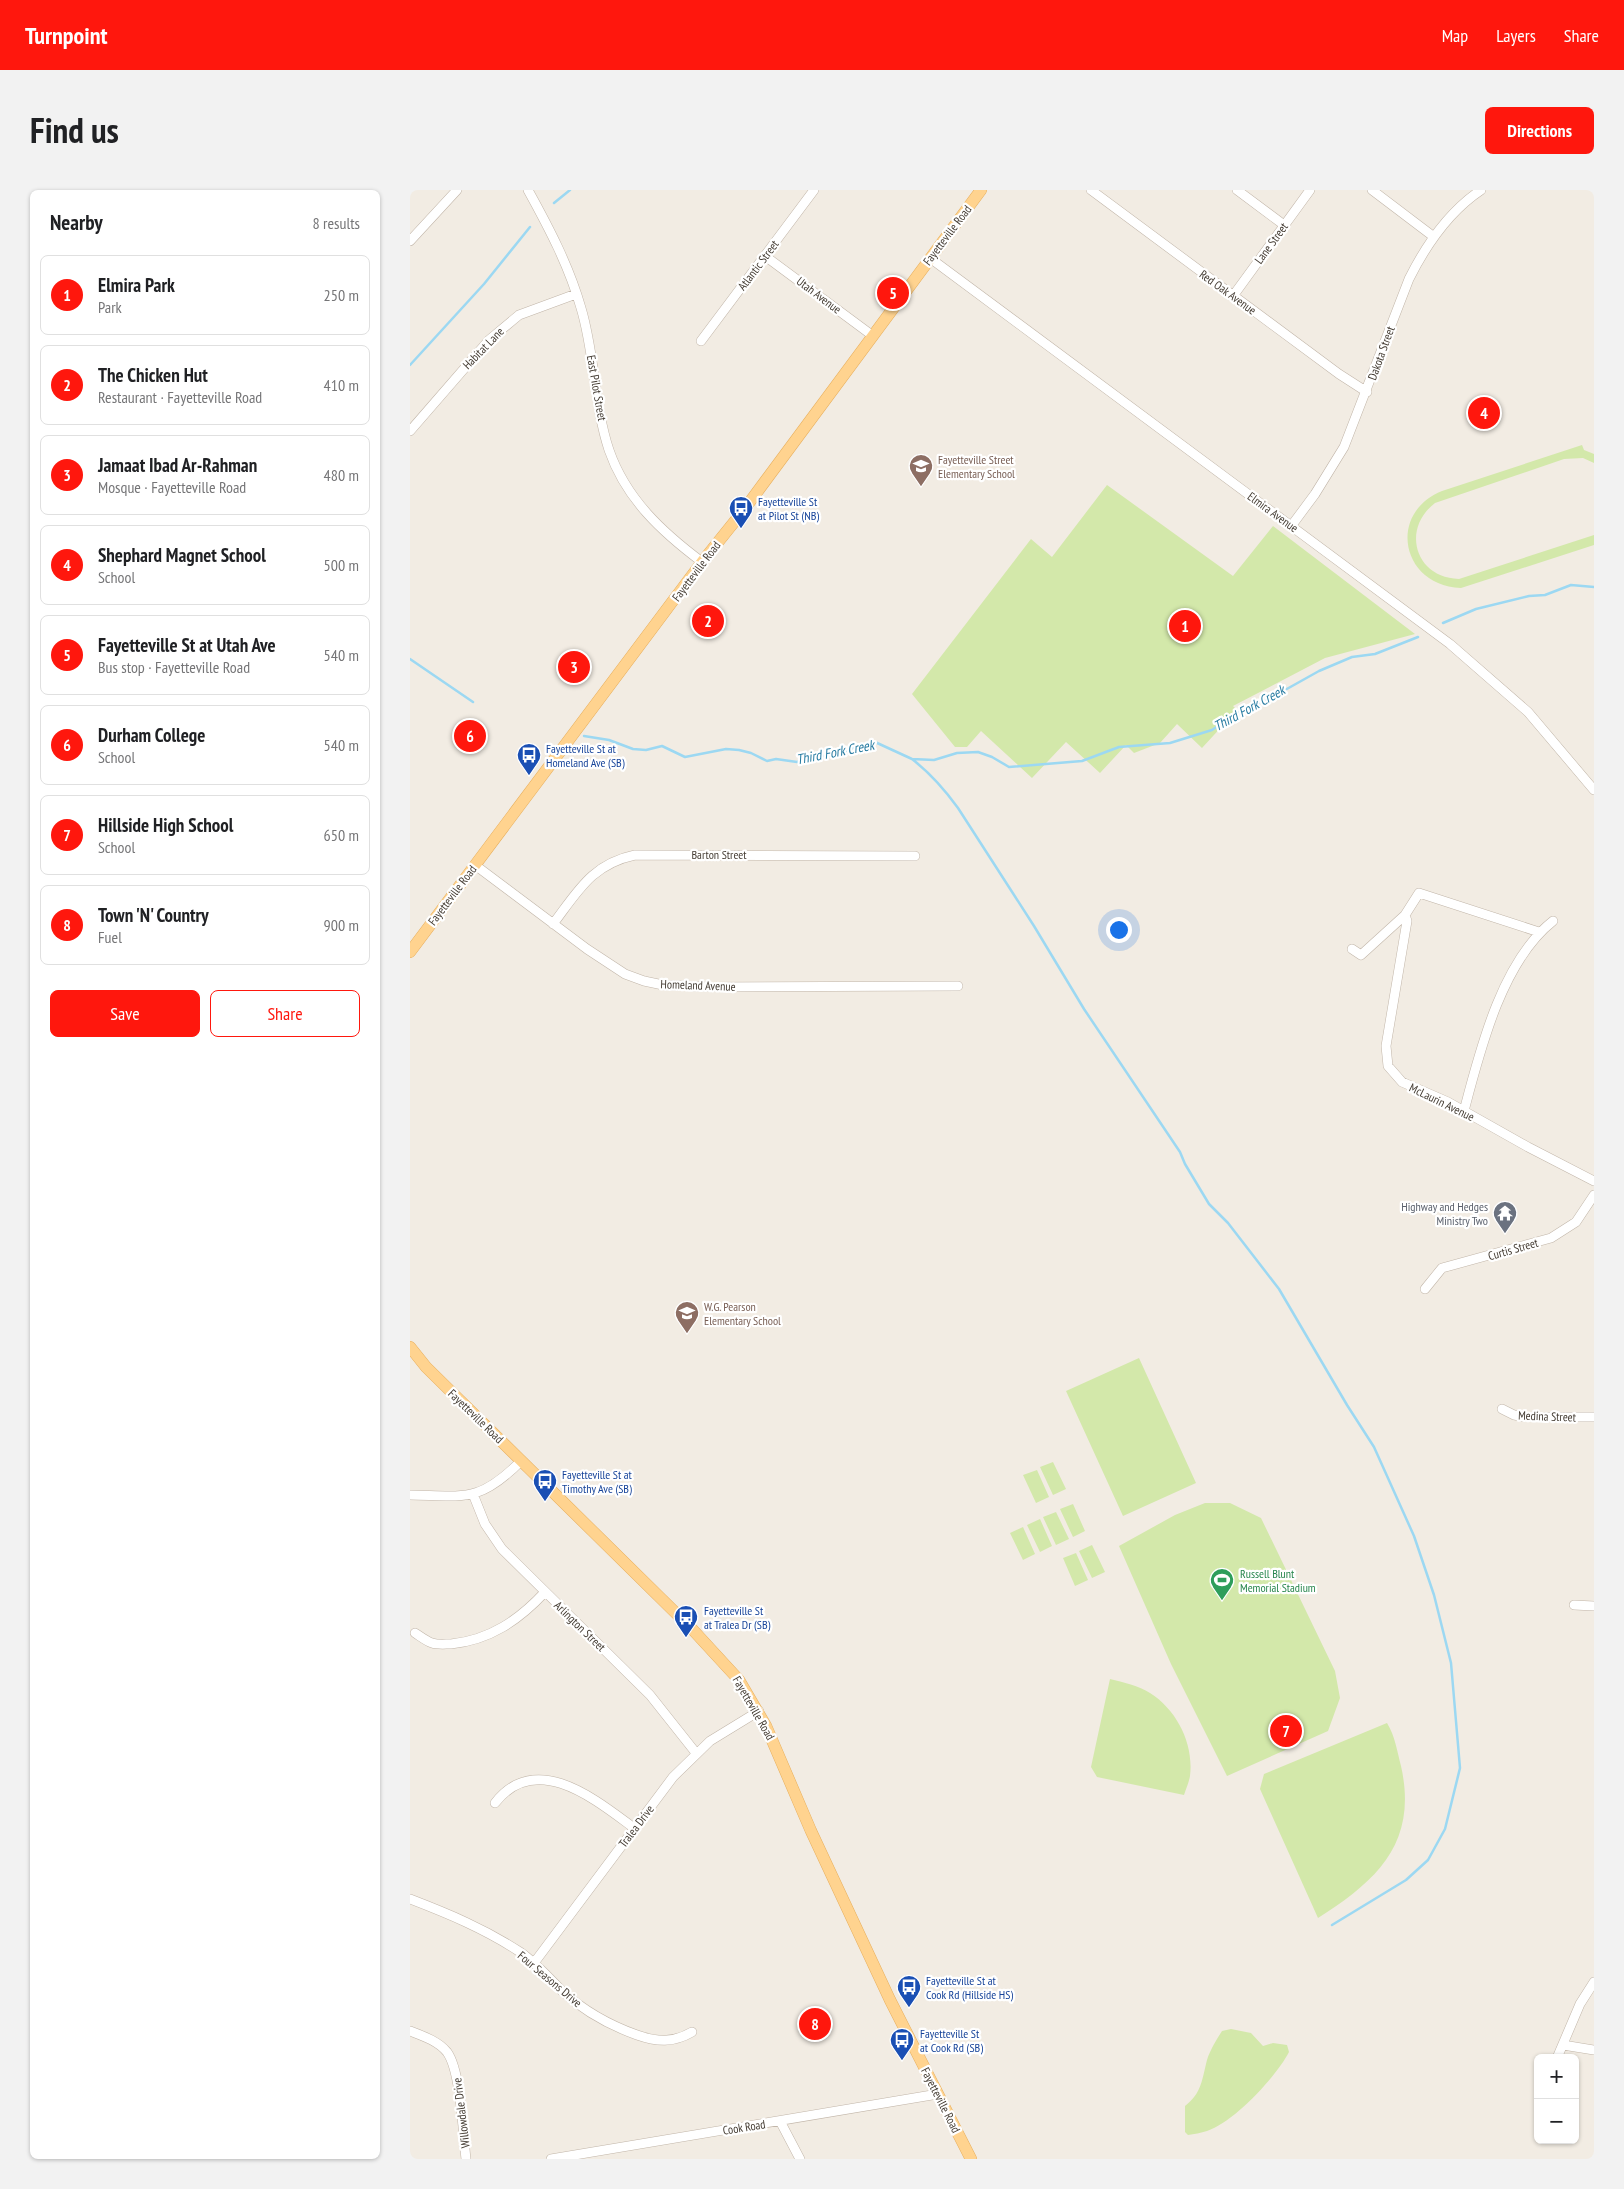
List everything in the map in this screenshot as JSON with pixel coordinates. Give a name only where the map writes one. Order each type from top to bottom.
[{"type":"main road","name":"Fayetteville Road","points":[[410,952],[414,939],[475,865],[702,562],[743,511],[981,190]]},
{"type":"main road","name":"Fayetteville Road","points":[[410,1347],[426,1368],[732,1671],[759,1711],[784,1765],[810,1831],[890,2000],[970,2159]]},
{"type":"street","points":[[410,241],[457,190]]},
{"type":"street","name":"East Pilot Street","points":[[528,190],[561,253],[576,294],[586,327],[603,427],[617,470],[628,491],[650,517],[669,537],[702,562]]},
{"type":"street","name":"Atlantic Street","points":[[701,340],[814,190]]},
{"type":"street","name":"Red Oak Avenue","points":[[1091,190],[1339,374],[1367,392]]},
{"type":"street","points":[[1237,190],[1284,225]]},
{"type":"street","name":"Lane Street","points":[[1233,296],[1310,190]]},
{"type":"street","points":[[1372,190],[1434,237]]},
{"type":"street","name":"Dakota Street","points":[[1292,525],[1340,455],[1367,392],[1409,279],[1434,237],[1456,210],[1481,190]]},
{"type":"street","name":"Utah Avenue","points":[[765,256],[873,336]]},
{"type":"street","name":"Elmira Avenue","points":[[930,258],[1450,644],[1519,704],[1552,739],[1594,790]]},
{"type":"street","name":"Habitat Lane","points":[[410,431],[489,340],[503,327],[519,315],[576,294]]},
{"type":"street","name":"Barton Street","points":[[553,924],[584,881],[593,873],[611,862],[635,854],[915,856]]},
{"type":"street","name":"Homeland Avenue","points":[[475,865],[587,949],[625,974],[663,985],[710,987],[958,986]]},
{"type":"street","points":[[1352,949],[1361,955],[1405,914],[1418,893],[1539,932]]},
{"type":"street","name":"McLaurin Avenue","points":[[1405,914],[1406,921],[1386,1046],[1386,1060],[1391,1071],[1402,1082],[1464,1111],[1594,1181]]},
{"type":"street","points":[[1464,1111],[1475,1069],[1509,978],[1539,932],[1553,920]]},
{"type":"street","name":"Curtis Street","points":[[1425,1289],[1442,1268],[1552,1238],[1576,1222],[1594,1195]]},
{"type":"street","name":"Medina Street","points":[[1502,1409],[1514,1415],[1525,1417],[1594,1417]]},
{"type":"street","points":[[410,1495],[473,1494],[495,1484],[521,1460]]},
{"type":"street","name":"Arlington Street","points":[[473,1494],[485,1524],[496,1541],[650,1695],[696,1754]]},
{"type":"street","points":[[415,1633],[433,1644],[477,1639],[512,1622],[545,1592]]},
{"type":"street","points":[[1574,1606],[1594,1606]]},
{"type":"street","name":"Tralea Drive","points":[[534,1962],[663,1788],[696,1754],[726,1731],[759,1711]]},
{"type":"street","points":[[495,1803],[504,1791],[513,1786],[532,1781],[555,1782],[578,1789],[592,1797],[634,1828]]},
{"type":"street","name":"Four Seasons Drive","points":[[410,1899],[471,1924],[534,1962],[578,2004],[608,2024],[644,2038],[661,2040],[679,2040],[692,2032]]},
{"type":"street","points":[[1560,2054],[1580,2004],[1594,1982]]},
{"type":"street","name":"Willowdale Drive","points":[[410,2031],[433,2041],[446,2052],[451,2060],[457,2077],[466,2159]]},
{"type":"street","points":[[1563,2045],[1594,2050]]},
{"type":"street","name":"Cook Road","points":[[551,2159],[938,2094]]},
{"type":"street","points":[[780,2121],[800,2159]]},
{"type":"green space","points":[[1582,445],[1584,450],[1594,454],[1594,463],[1583,458],[1564,459],[1435,503],[1424,514],[1418,526],[1416,538],[1418,550],[1423,561],[1432,570],[1444,577],[1459,579],[1594,535],[1594,545],[1461,588],[1441,584],[1425,575],[1414,562],[1408,547],[1408,531],[1413,515],[1425,501],[1442,491]]},
{"type":"green space","points":[[1107,485],[1233,576],[1273,526],[1415,634],[1325,658],[1233,706],[1237,710],[1202,748],[1177,724],[1160,743],[1134,753],[1126,745],[1100,773],[1066,742],[1032,778],[981,731],[967,747],[955,747],[912,694],[1031,539],[1052,557]]},
{"type":"green space","points":[[1139,1358],[1196,1483],[1123,1516],[1066,1391]]},
{"type":"green space","points":[[1053,1462],[1066,1489],[1053,1495],[1040,1467]]},
{"type":"green space","points":[[1037,1470],[1049,1497],[1036,1503],[1023,1475]]},
{"type":"green space","name":"Russell Blunt Memorial Stadium","points":[[1205,1503],[1230,1503],[1261,1518],[1335,1671],[1340,1698],[1328,1731],[1227,1776],[1171,1664],[1119,1546],[1175,1515]]},
{"type":"green space","points":[[1073,1504],[1085,1531],[1073,1537],[1060,1509]]},
{"type":"green space","points":[[1056,1512],[1069,1539],[1056,1545],[1043,1517]]},
{"type":"green space","points":[[1040,1519],[1052,1546],[1040,1552],[1027,1525]]},
{"type":"green space","points":[[1023,1527],[1035,1554],[1023,1560],[1010,1533]]},
{"type":"green space","points":[[1092,1545],[1105,1572],[1092,1578],[1079,1551]]},
{"type":"green space","points":[[1076,1553],[1088,1580],[1075,1586],[1063,1558]]},
{"type":"green space","points":[[1110,1679],[1136,1686],[1150,1693],[1160,1700],[1176,1718],[1186,1740],[1191,1764],[1190,1776],[1184,1795],[1097,1777],[1091,1767]]},
{"type":"green space","points":[[1387,1723],[1397,1749],[1405,1793],[1404,1816],[1398,1837],[1388,1856],[1375,1873],[1359,1889],[1318,1918],[1260,1789],[1264,1774]]},
{"type":"green space","points":[[1231,2029],[1251,2033],[1263,2046],[1273,2043],[1287,2045],[1289,2052],[1264,2086],[1241,2109],[1218,2126],[1205,2132],[1188,2135],[1185,2132],[1185,2106],[1198,2091],[1208,2056],[1222,2031]]},
{"type":"waterway","points":[[554,203],[570,190]]},
{"type":"waterway","points":[[410,365],[484,284],[530,227]]},
{"type":"waterway","name":"Third Fork Creek","points":[[1443,623],[1476,609],[1529,596],[1545,595],[1571,585],[1594,587]]},
{"type":"waterway","name":"Third Fork Creek","points":[[584,736],[609,740],[633,749],[646,750],[662,746],[685,757],[726,749],[751,753],[767,761],[776,759],[797,762],[808,758],[838,754],[860,745],[875,742],[912,759],[934,760],[957,753],[978,752],[992,757],[1009,767],[1082,761],[1119,747],[1170,743],[1212,730],[1242,710],[1267,700],[1319,671],[1352,657],[1375,654],[1418,637]]},
{"type":"waterway","name":"Third Fork Creek","points":[[410,659],[473,702]]},
{"type":"waterway","points":[[912,759],[937,782],[958,808],[1034,926],[1084,1009],[1180,1152],[1209,1204],[1228,1223],[1279,1289],[1374,1447],[1414,1536],[1434,1595],[1451,1663],[1460,1768],[1445,1829],[1428,1860],[1406,1880],[1332,1925]]},
{"type":"place","name":"Fayetteville St at Utah Ave","points":[[893,293]]},
{"type":"place","name":"Shephard Magnet School","points":[[1484,413]]},
{"type":"place","name":"Fayetteville Street Elementary School","points":[[921,487]]},
{"type":"place","name":"Fayetteville St at Pilot St (NB)","points":[[741,529]]},
{"type":"place","name":"The Chicken Hut","points":[[708,621]]},
{"type":"place","name":"Elmira Park","points":[[1185,626]]},
{"type":"place","name":"Jamaat Ibad Ar-Rahman","points":[[574,667]]},
{"type":"place","name":"Durham College","points":[[470,736]]},
{"type":"place","name":"Fayetteville St at Homeland Ave (SB)","points":[[529,776]]},
{"type":"place","name":"Highway and Hedges Ministry Two","points":[[1505,1234]]},
{"type":"place","name":"W.G. Pearson Elementary School","points":[[687,1334]]},
{"type":"place","name":"Fayetteville St at Timothy Ave (SB)","points":[[545,1502]]},
{"type":"place","name":"Russell Blunt Memorial Stadium","points":[[1222,1601]]},
{"type":"place","name":"Fayetteville St at Tralea Dr (SB)","points":[[686,1638]]},
{"type":"place","name":"Hillside High School","points":[[1286,1731]]},
{"type":"place","name":"Fayetteville St at Cook Rd (Hillside HS)","points":[[909,2008]]},
{"type":"place","name":"Town 'N' Country","points":[[815,2024]]},
{"type":"place","name":"Fayetteville St at Cook Rd (SB)","points":[[902,2061]]}]
